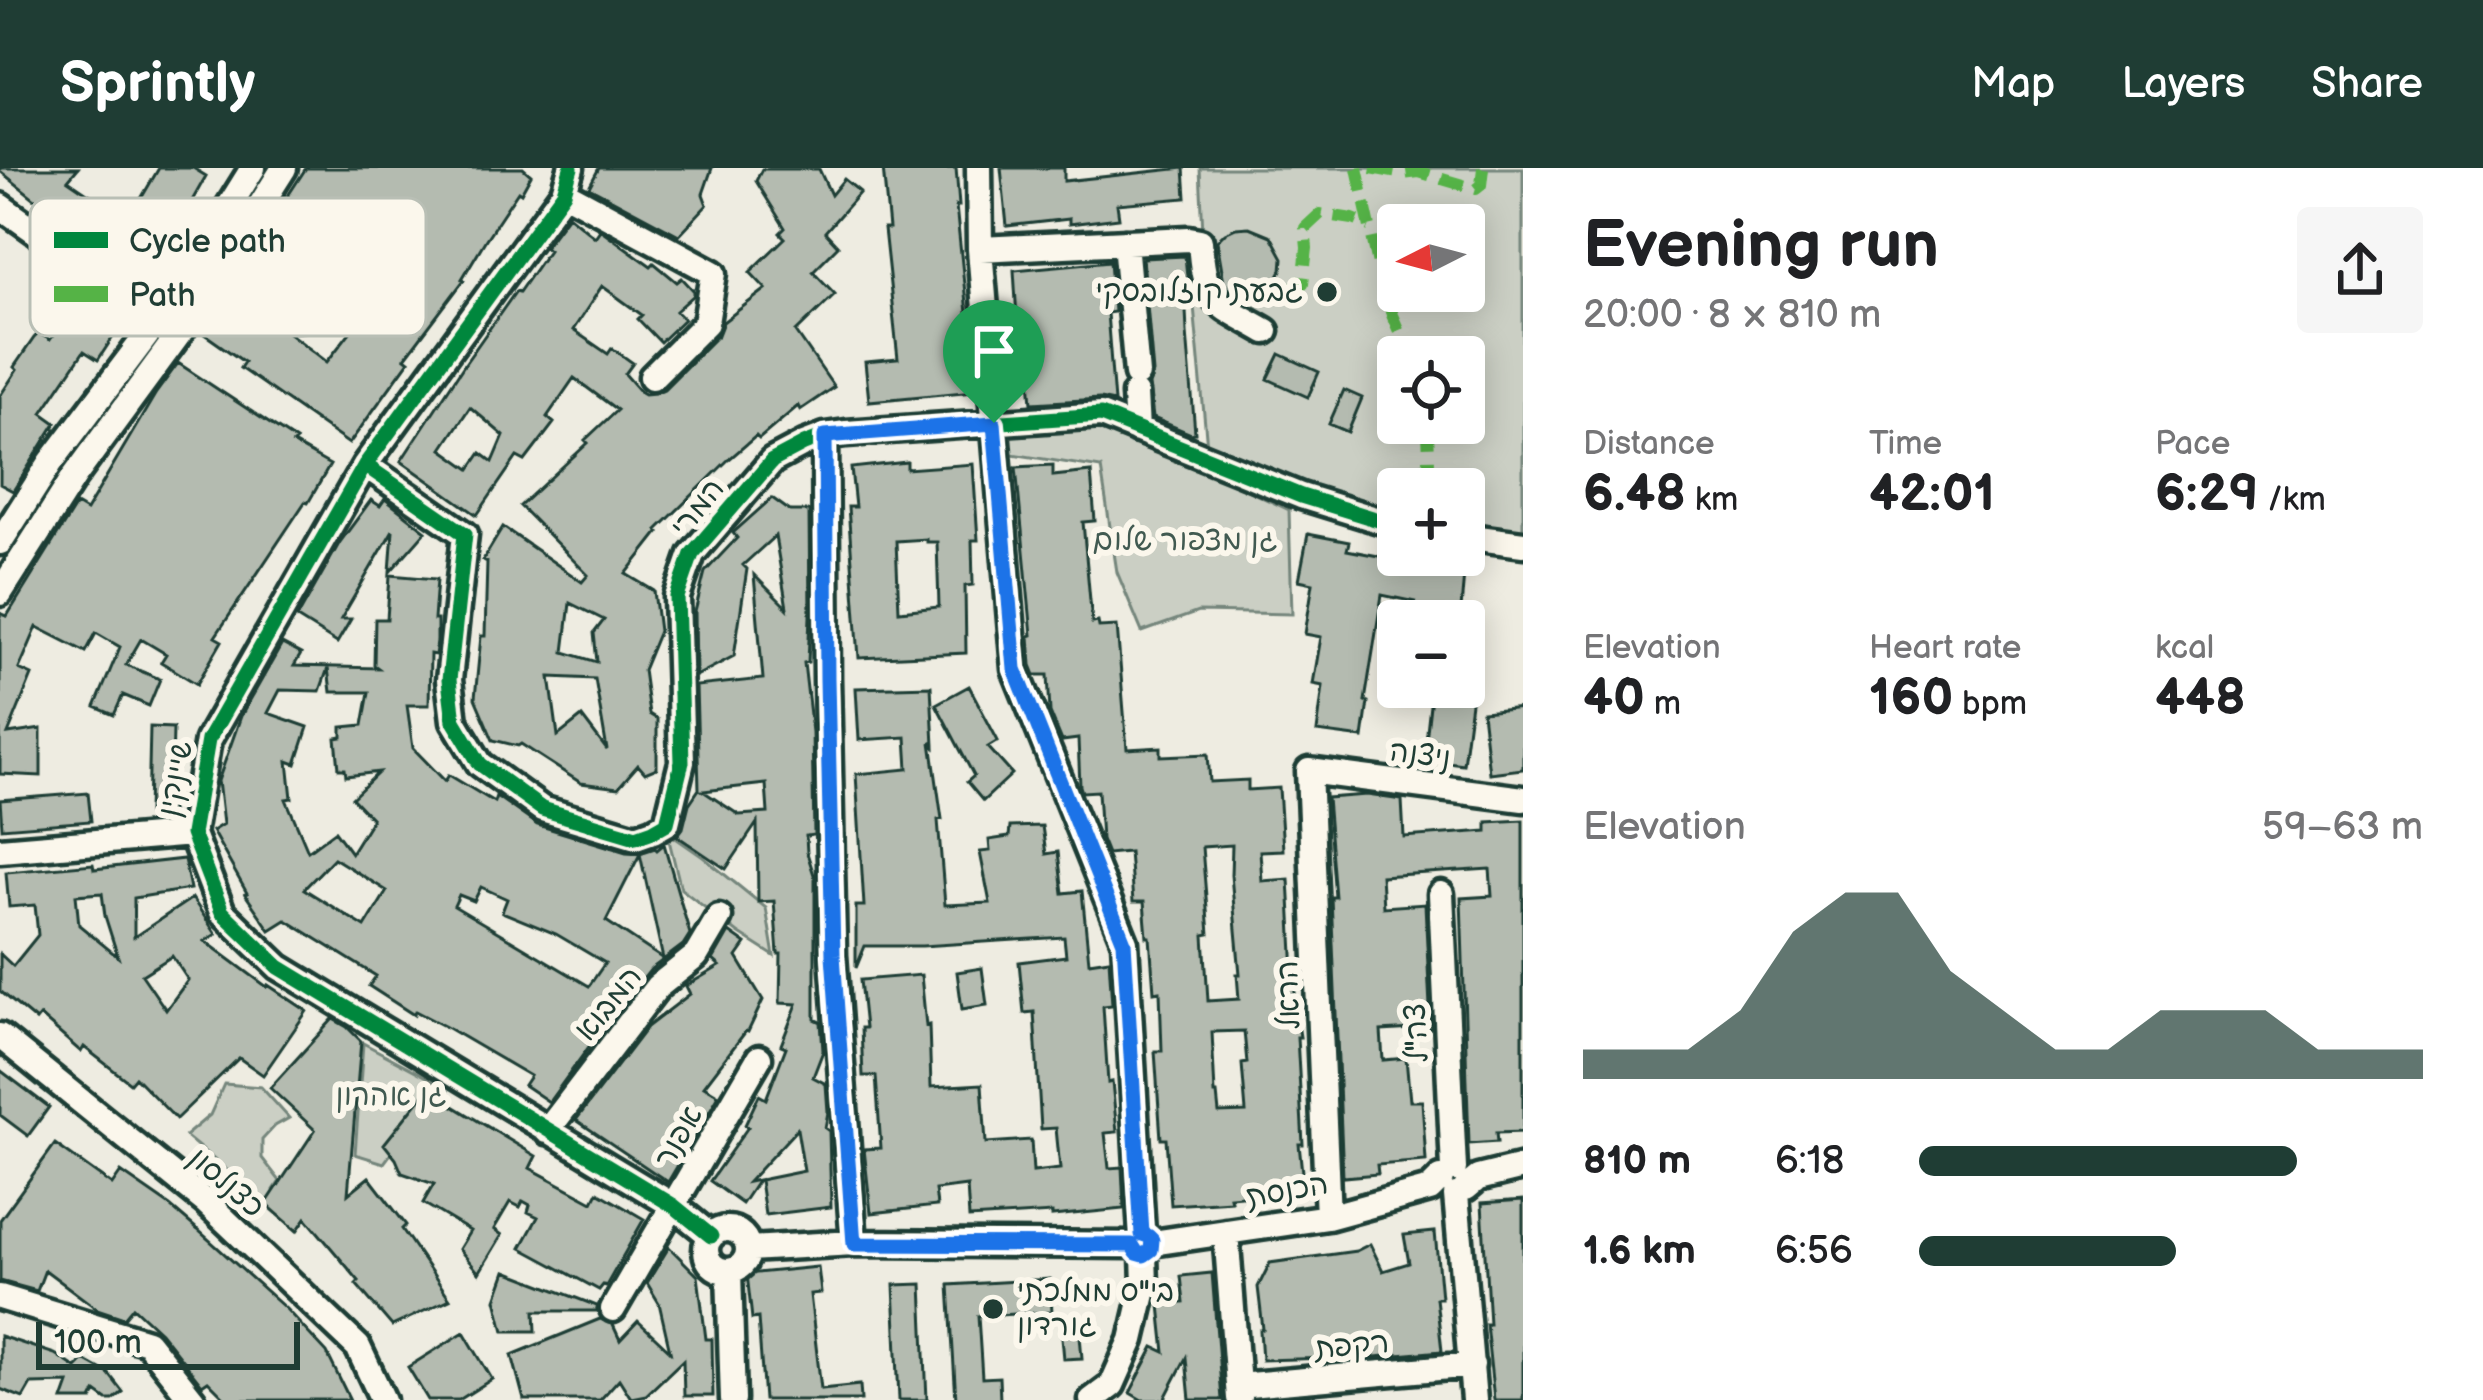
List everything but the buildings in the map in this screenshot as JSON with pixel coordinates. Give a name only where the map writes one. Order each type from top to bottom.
[{"type":"street","points":[[237,198],[253,168]]},
{"type":"street","points":[[262,198],[284,168]]},
{"type":"street","points":[[979,168],[980,249],[1015,669],[1124,942],[1145,1285],[1132,1340],[1112,1385],[1092,1400]]},
{"type":"street","points":[[567,180],[714,273],[706,322],[652,377]]},
{"type":"street","name":"שיינקין","points":[[567,180],[365,465],[208,740],[192,834],[222,912],[279,967],[674,1206],[711,1236]]},
{"type":"street","points":[[0,206],[30,227]]},
{"type":"street","points":[[980,249],[1200,241],[1206,288],[1221,305],[1266,331]]},
{"type":"street","points":[[1125,242],[1137,430]]},
{"type":"street","points":[[0,542],[51,462],[160,336]]},
{"type":"street","points":[[0,593],[163,336]]},
{"type":"street","name":"המרי","points":[[365,465],[465,534],[449,680],[454,721],[480,764],[542,809],[636,837],[667,823],[682,762],[676,597],[692,554],[772,461],[804,444],[825,436],[1101,415],[1300,496],[1377,520]]},
{"type":"street","points":[[825,436],[833,955],[854,1244]]},
{"type":"street","points":[[1485,539],[1523,544]]},
{"type":"street","name":"ניצנה","points":[[1309,771],[1523,799]]},
{"type":"street","name":"הראל","points":[[1309,771],[1328,1217]]},
{"type":"street","points":[[0,850],[192,834]]},
{"type":"street","name":"צה\"ל","points":[[1441,893],[1454,1183],[1474,1400]]},
{"type":"street","name":"המבוא","points":[[548,1131],[657,987],[696,956],[719,917]]},
{"type":"street","name":"כצנלסון","points":[[0,1036],[207,1203],[358,1347],[383,1400]]},
{"type":"street","name":"אפנר","points":[[613,1309],[759,1058]]},
{"type":"street","name":"הכנסת","points":[[748,1249],[854,1244],[1142,1244],[1328,1217],[1523,1167]]},
{"type":"street","points":[[720,1230],[735,1230],[748,1249],[742,1266],[729,1271],[713,1267],[706,1257],[707,1242],[720,1230]]},
{"type":"street","points":[[1226,1232],[1239,1393]]},
{"type":"street","points":[[729,1271],[733,1400]]},
{"type":"street","points":[[0,1298],[147,1342],[193,1400]]},
{"type":"street","name":"רקפת","points":[[1239,1393],[1472,1365]]},
{"type":"green space","points":[[1200,168],[1523,168],[1523,543],[1485,538],[1485,468],[1377,468],[1377,518],[1208,458],[1194,306],[1205,276]]},
{"type":"green space","name":"גן מצפור שלום","points":[[1097,425],[1134,437],[1289,510],[1292,614],[1198,612],[1142,632],[1117,572],[1101,468],[1012,454],[1003,427]]},
{"type":"green space","points":[[667,832],[766,908],[774,956],[681,889]]},
{"type":"green space","name":"גן אהרון","points":[[363,1043],[442,1085],[384,1163],[355,1154]]},
{"type":"green space","name":"גן אהרון","points":[[224,1084],[261,1087],[289,1118],[262,1140],[262,1158],[280,1181],[274,1190],[277,1199],[267,1208],[185,1136],[210,1115]]},
{"type":"marked path","points":[[1357,168],[1378,264],[1401,336]]},
{"type":"marked path","points":[[1371,168],[1419,172],[1476,189],[1483,168]]},
{"type":"marked path","points":[[1287,290],[1303,283],[1305,228],[1320,214],[1370,226]]},
{"type":"marked path","points":[[1428,468],[1429,444]]},
{"type":"cycle path","points":[[571,168],[564,192],[365,465],[208,740],[192,834],[222,912],[279,967],[674,1206],[711,1236]]},
{"type":"cycle path","points":[[365,465],[465,534],[449,680],[454,721],[480,764],[542,809],[636,837],[667,823],[682,762],[677,597],[692,554],[772,461],[804,444],[846,433],[1101,415],[1301,496],[1377,520]]},
{"type":"place","name":"גבעת קוזלובסקי","points":[[1327,292]]},
{"type":"place","name":"בי\"ס ממלכתי גורדון","points":[[993,1309]]},
{"type":"route","points":[[994,423],[1015,669],[1124,942],[1142,1234],[1152,1240],[1151,1250],[1144,1255],[1132,1245],[854,1244],[833,955],[825,436],[994,423]]}]
